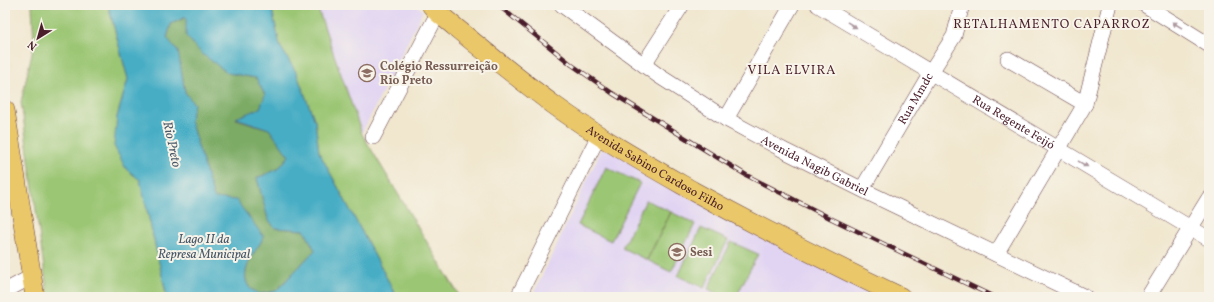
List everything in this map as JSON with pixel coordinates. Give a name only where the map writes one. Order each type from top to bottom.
[{"type":"main road","name":"Avenida Sabino Cardoso Filho","points":[[434,9],[509,72],[598,135],[661,173],[739,216],[901,297]]},
{"type":"main road","points":[[5,110],[6,131],[34,297]]},
{"type":"street","name":"Avenida Nagib Gabriel","points":[[562,5],[659,76],[726,119],[787,152],[1085,297]]},
{"type":"street","points":[[644,64],[682,5]]},
{"type":"street","points":[[726,119],[792,5]]},
{"type":"street","name":"Rua Regente Feijó","points":[[818,5],[1209,239]]},
{"type":"street","name":"Rua Mmdc","points":[[862,189],[954,36],[962,5]]},
{"type":"street","points":[[996,254],[1084,104],[1110,5]]},
{"type":"street","points":[[1145,5],[1209,45]]},
{"type":"street","points":[[373,137],[434,9]]},
{"type":"street","points":[[1008,59],[1084,104]]},
{"type":"street","points":[[518,297],[598,135]]},
{"type":"street","points":[[1148,297],[1209,198]]},
{"type":"street","points":[[5,291],[31,277]]},
{"type":"shaded area","name":"Colégio Ressurreição Rio Preto","points":[[319,5],[417,5],[423,11],[362,133],[319,12]]},
{"type":"shaded area","name":"Sesi","points":[[603,146],[890,297],[532,297]]},
{"type":"green space","points":[[32,5],[108,5],[128,79],[117,117],[126,169],[140,179],[167,297],[48,297],[21,102],[34,44]]},
{"type":"green space","points":[[271,5],[319,5],[319,12],[362,134],[460,297],[397,297],[319,152],[315,121],[296,72],[280,46]]},
{"type":"green space","points":[[187,17],[228,73],[256,78],[266,95],[260,108],[236,119],[269,129],[289,156],[278,169],[257,178],[268,219],[275,228],[304,230],[315,250],[276,291],[260,294],[249,287],[246,281],[246,274],[249,261],[264,237],[214,198],[190,120],[194,104],[185,92],[182,73],[167,38],[171,24]]},
{"type":"green space","points":[[606,167],[640,183],[611,241],[578,225]]},
{"type":"green space","points":[[646,200],[671,212],[647,260],[622,248]]},
{"type":"green space","points":[[671,212],[695,224],[671,272],[647,260]]},
{"type":"green space","points":[[701,228],[728,240],[704,288],[678,276]]},
{"type":"green space","points":[[731,242],[758,254],[736,297],[724,297],[708,289]]},
{"type":"water","name":"Lago II da Represa Municipal","points":[[108,5],[271,5],[280,46],[296,72],[315,121],[319,152],[397,297],[167,297],[140,180],[126,169],[114,146],[117,117],[128,79]],"holes":[[[186,17],[186,36],[202,54],[228,73],[256,78],[265,95],[260,108],[236,118],[269,129],[289,156],[278,169],[257,178],[268,219],[275,228],[304,230],[315,250],[276,291],[260,294],[249,287],[246,281],[249,261],[264,237],[236,200],[214,198],[190,120],[194,104],[185,92],[178,51],[167,38],[171,24]]]},
{"type":"railway","points":[[498,5],[572,65],[612,93],[746,175],[830,218],[994,297]]},
{"type":"place","name":"Colégio Ressurreição Rio Preto","points":[[367,73]]},
{"type":"place","name":"Sesi","points":[[677,252]]},
{"type":"district","name":"RETALHAMENTO CAPARROZ","points":[[1052,23]]},
{"type":"district","name":"VILA ELVIRA","points":[[792,69]]},
{"type":"water label","name":"Rio Preto","points":[[173,144]]}]
